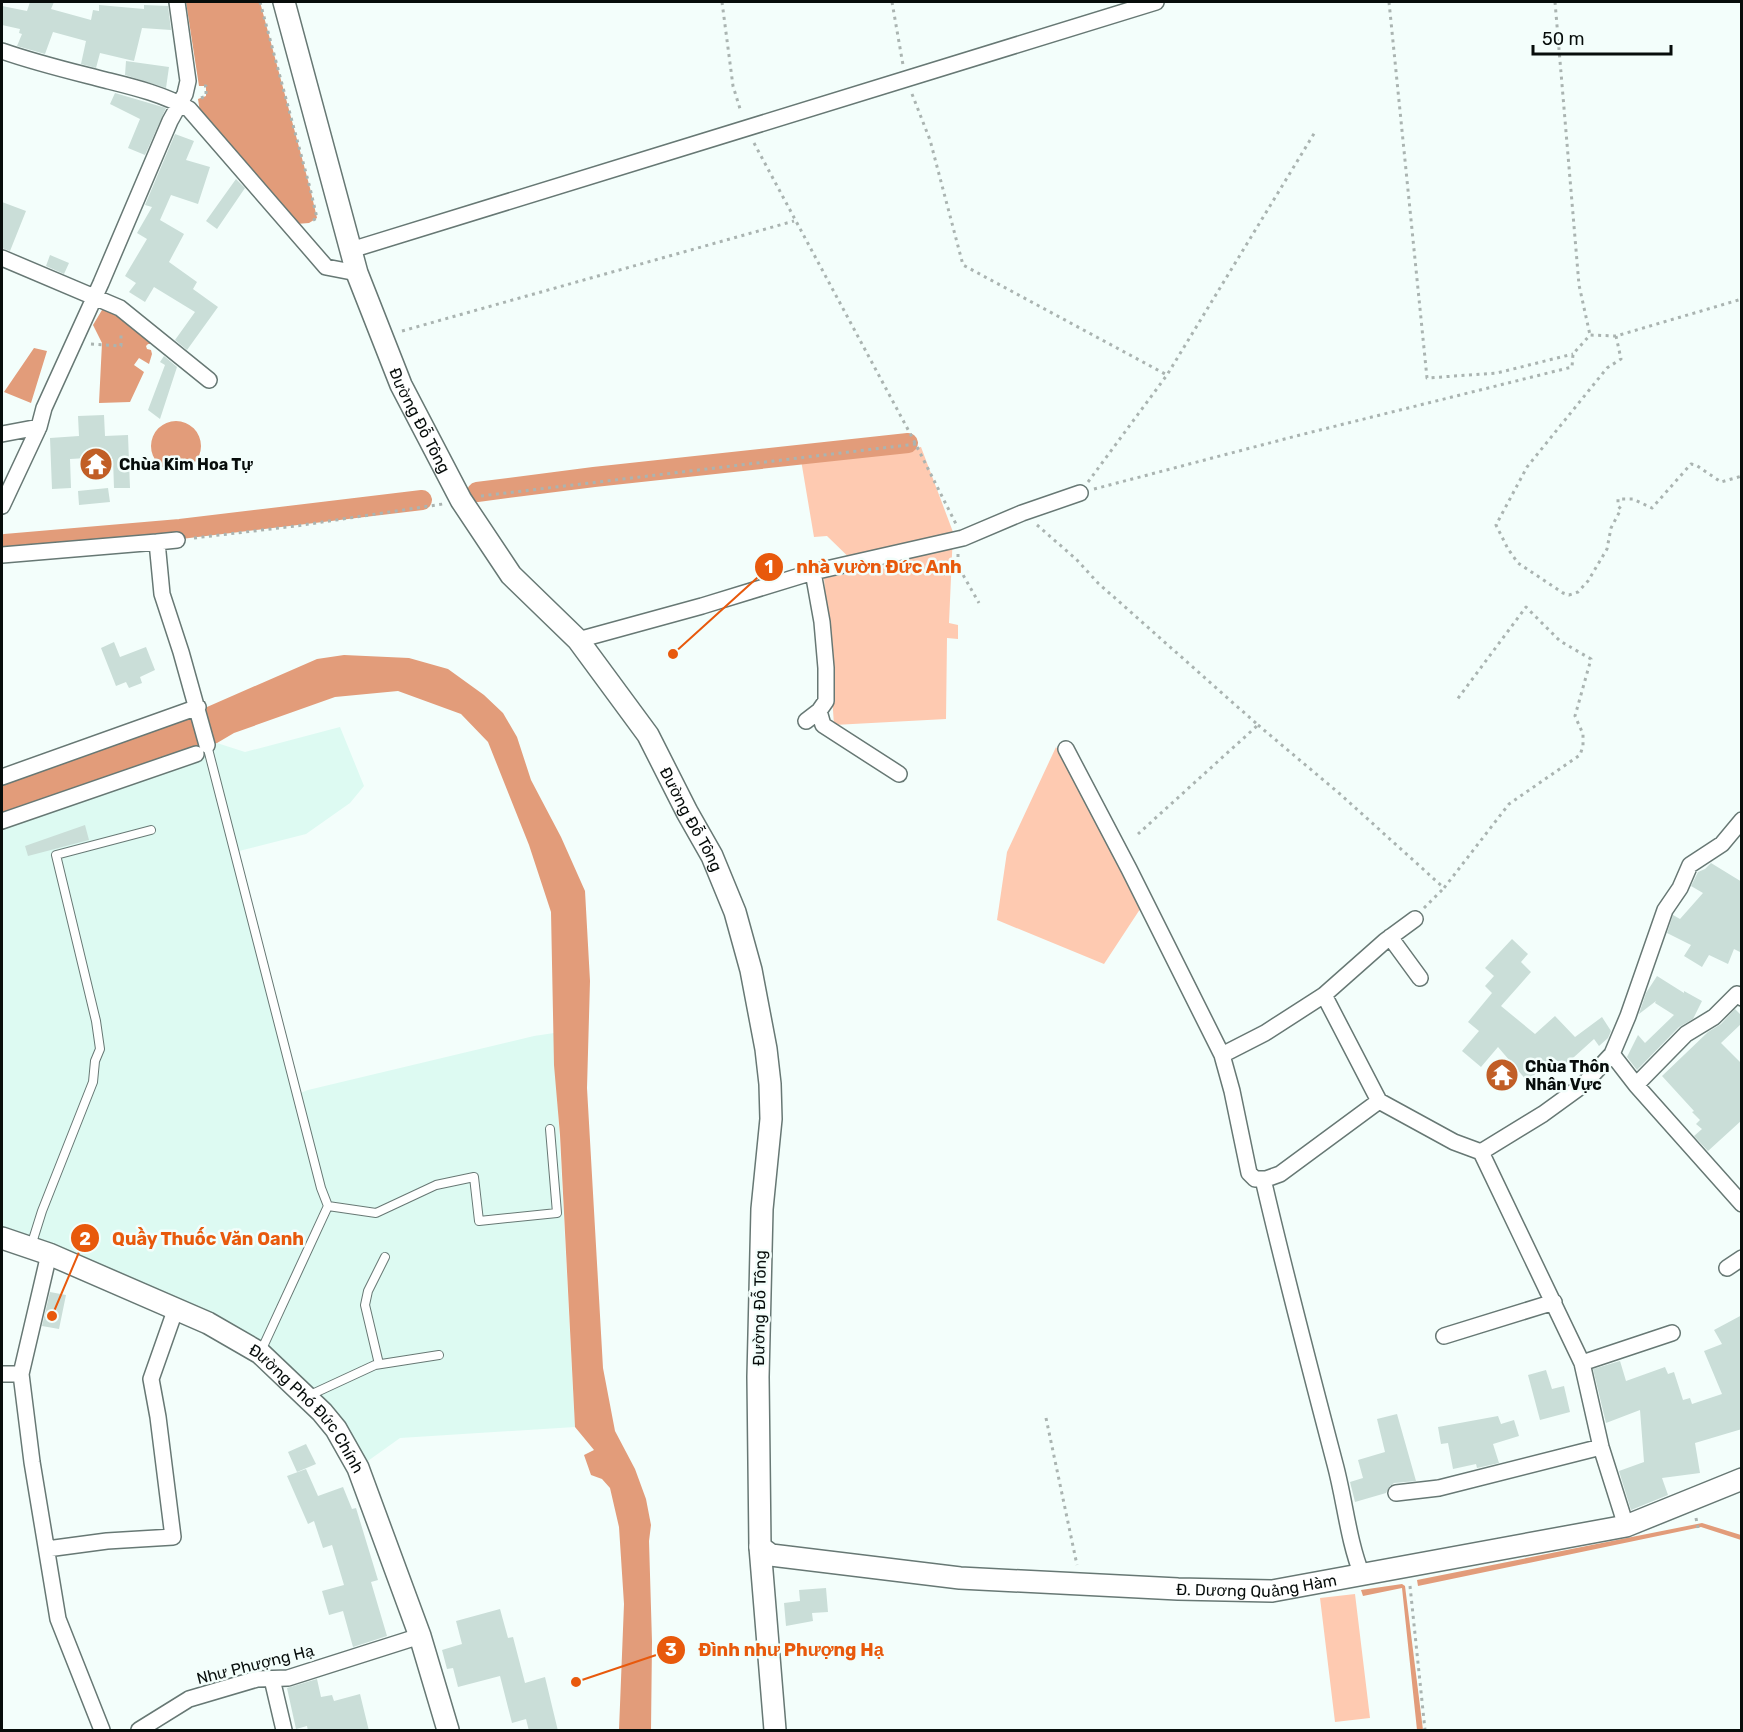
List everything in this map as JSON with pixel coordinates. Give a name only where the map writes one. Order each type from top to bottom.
[{"type":"main road","name":"Đường Đỗ Tông","points":[[284,2],[357,273],[401,385],[461,500],[511,575],[578,640],[648,735],[712,856],[735,912],[751,970],[766,1049],[771,1119],[762,1214],[758,1377],[760,1547],[774,1731]]},
{"type":"main road","name":"Đường Phó Đức Chính","points":[[2,1238],[40,1251],[208,1323],[260,1353],[307,1396],[336,1429],[358,1468],[420,1636],[448,1731]]},
{"type":"main road","name":"Đ. Dương Quảng Hàm","points":[[760,1547],[771,1555],[960,1578],[1272,1591],[1408,1568],[1626,1526],[1742,1479]]},
{"type":"street","points":[[2,506],[39,427],[44,408],[95,297],[170,121],[185,94],[188,81],[177,2]]},
{"type":"street","points":[[351,250],[1156,2]]},
{"type":"street","points":[[2,51],[30,61],[129,86],[189,109],[326,267],[357,273]]},
{"type":"street","points":[[2,258],[120,308],[209,380]]},
{"type":"street","points":[[2,434],[39,427]]},
{"type":"street","points":[[578,640],[702,606],[813,572],[963,538],[1022,513],[1080,493]]},
{"type":"street","points":[[2,555],[177,540]]},
{"type":"street","points":[[2,821],[202,750],[198,708],[162,594],[157,542]]},
{"type":"street","points":[[806,722],[819,711],[826,701],[822,622],[813,572]]},
{"type":"street","points":[[2,777],[198,708]]},
{"type":"street","points":[[819,711],[823,726],[899,774]]},
{"type":"street","points":[[1066,749],[1222,1055],[1249,1173],[1255,1179],[1280,1174],[1379,1101]]},
{"type":"street","points":[[1481,1152],[1544,1113],[1582,1086],[1612,1054],[1628,1016],[1665,910],[1680,888],[1690,865],[1722,844],[1742,820]]},
{"type":"street","points":[[1222,1055],[1265,1033],[1324,995],[1415,918]]},
{"type":"street","points":[[1390,937],[1420,978]]},
{"type":"street","points":[[1636,1084],[1686,1034],[1714,1017],[1737,994],[1742,998]]},
{"type":"street","points":[[1324,995],[1379,1101],[1454,1142],[1481,1152],[1582,1363],[1601,1447],[1626,1526]]},
{"type":"street","points":[[1612,1054],[1636,1084],[1739,1195]]},
{"type":"street","points":[[1263,1179],[1286,1280],[1341,1486],[1355,1557],[1362,1575]]},
{"type":"street","points":[[40,1251],[21,1374],[32,1462],[58,1619],[102,1731]]},
{"type":"street","points":[[1727,1268],[1742,1258]]},
{"type":"street","points":[[1444,1336],[1554,1302]]},
{"type":"street","points":[[47,1549],[107,1541],[173,1537],[151,1379],[176,1308]]},
{"type":"street","points":[[1582,1363],[1672,1333]]},
{"type":"street","points":[[2,1374],[21,1374]]},
{"type":"street","points":[[1396,1493],[1439,1488],[1601,1447]]},
{"type":"street","name":"Như Phượng Hạ","points":[[139,1731],[189,1699],[257,1679],[288,1678],[420,1636]]},
{"type":"street","points":[[272,1679],[284,1731]]},
{"type":"lane","points":[[202,750],[321,1188],[328,1206],[260,1353]]},
{"type":"lane","points":[[40,1251],[42,1211],[93,1082],[95,1061],[100,1050],[96,1021],[56,855],[151,830]]},
{"type":"lane","points":[[328,1206],[376,1213],[436,1185],[474,1177],[478,1221],[556,1213],[550,1129]]},
{"type":"lane","points":[[379,1364],[366,1305],[368,1291],[385,1257]]},
{"type":"lane","points":[[307,1396],[379,1364],[439,1355]]},
{"type":"path","points":[[260,2],[317,218],[309,223],[302,223]]},
{"type":"path","points":[[722,2],[733,86],[746,127],[916,444],[963,538],[958,549],[958,566],[979,603]]},
{"type":"path","points":[[892,2],[905,78],[930,140],[963,266],[1167,375]]},
{"type":"path","points":[[1389,2],[1427,378],[1497,373],[1573,354],[1590,335]]},
{"type":"path","points":[[1555,2],[1579,285],[1590,335]]},
{"type":"path","points":[[198,86],[206,86],[206,96],[198,99],[199,106]]},
{"type":"path","points":[[1080,493],[1167,375],[1315,132]]},
{"type":"path","points":[[382,336],[795,220]]},
{"type":"path","points":[[1590,335],[1616,336],[1742,299]]},
{"type":"path","points":[[102,346],[121,346],[121,335]]},
{"type":"path","points":[[1616,336],[1621,359],[1607,368],[1527,467],[1496,525],[1508,549],[1518,562],[1563,593],[1569,595],[1578,592],[1607,549],[1611,528],[1621,509],[1618,506],[1618,499],[1633,499],[1652,508],[1691,465],[1696,465],[1721,482],[1742,476]]},
{"type":"path","points":[[1080,493],[1572,367],[1573,354]]},
{"type":"path","points":[[177,540],[383,514],[478,496],[916,444]]},
{"type":"path","points":[[1022,513],[1077,559],[1098,583],[1444,888]]},
{"type":"path","points":[[1415,918],[1444,888],[1509,804],[1580,756],[1583,734],[1575,716],[1592,659],[1560,641],[1526,607],[1456,700]]},
{"type":"path","points":[[1138,834],[1258,725]]},
{"type":"path","points":[[1046,1418],[1081,1584]]},
{"type":"path","points":[[1408,1568],[1425,1731]]},
{"type":"shaded area","points":[[186,2],[260,2],[317,218],[309,223],[296,224],[200,112],[198,99],[206,96],[206,86],[199,86]]},
{"type":"shaded area","points":[[105,305],[151,344],[146,346],[152,354],[149,364],[139,358],[134,365],[144,372],[130,402],[99,403],[102,343],[93,325]]},
{"type":"shaded area","points":[[34,348],[47,351],[31,403],[4,392]]},
{"type":"shaded area","points":[[171,421],[181,421],[194,428],[201,441],[201,451],[194,464],[181,471],[171,471],[162,467],[155,460],[151,451],[151,441],[155,432],[162,425]]},
{"type":"shaded area","points":[[921,447],[953,532],[949,623],[958,625],[958,639],[947,638],[946,719],[834,725],[824,578],[863,571],[827,536],[814,537],[801,460]]},
{"type":"shaded area","points":[[344,655],[409,658],[448,669],[484,695],[503,713],[517,737],[531,780],[561,837],[585,891],[590,981],[587,1088],[603,1368],[615,1431],[635,1469],[646,1499],[651,1525],[649,1541],[652,1642],[651,1730],[619,1730],[624,1604],[619,1527],[610,1488],[602,1479],[591,1475],[584,1455],[594,1450],[575,1427],[560,1135],[554,1065],[551,912],[529,845],[488,742],[461,714],[398,691],[335,697],[234,733],[217,743],[170,755],[2,816],[2,775],[207,707],[317,659]]},
{"type":"shaded area","points":[[340,727],[364,786],[350,803],[306,834],[235,852],[298,1094],[554,1033],[575,1427],[400,1438],[358,1468],[274,1364],[2,1238],[2,816],[170,755],[207,745],[217,743],[245,752]]},
{"type":"shaded area","points":[[1056,747],[1148,897],[1104,964],[997,920],[1007,852]]},
{"type":"shaded area","points":[[1702,1523],[1741,1535],[1741,1540],[1701,1527],[1418,1586],[1417,1580]]},
{"type":"shaded area","points":[[1402,1584],[1405,1586],[1423,1730],[1417,1730],[1402,1588],[1363,1596],[1361,1590]]},
{"type":"shaded area","points":[[1355,1594],[1370,1718],[1335,1722],[1320,1598]]},
{"type":"building","points":[[30,2],[54,2],[51,9],[91,20],[93,10],[99,11],[99,5],[144,9],[144,5],[168,6],[171,30],[142,28],[134,61],[100,53],[96,68],[81,64],[86,41],[53,32],[45,54],[17,46],[22,34],[19,33],[20,29],[2,25],[2,6],[27,11]]},
{"type":"building","points":[[126,61],[169,67],[166,88],[125,75]]},
{"type":"building","points":[[115,93],[166,108],[145,155],[128,148],[140,119],[110,104]]},
{"type":"building","points":[[175,134],[194,141],[186,160],[210,167],[198,204],[171,195],[160,220],[184,234],[169,262],[197,282],[193,289],[218,307],[187,350],[175,340],[195,312],[154,287],[145,302],[129,292],[136,283],[125,276],[147,239],[137,233],[152,207],[145,205]]},
{"type":"building","points":[[236,179],[245,188],[217,229],[206,221]]},
{"type":"building","points":[[2,202],[26,211],[10,251],[2,248]]},
{"type":"building","points":[[50,255],[69,263],[64,274],[46,266]]},
{"type":"building","points":[[164,356],[177,367],[160,419],[148,410],[165,365],[160,362]]},
{"type":"building","points":[[104,415],[105,436],[128,435],[130,488],[114,488],[113,459],[106,460],[105,457],[70,459],[71,488],[52,489],[50,438],[79,436],[78,416]]},
{"type":"building","points":[[108,488],[110,502],[79,505],[78,491]]},
{"type":"building","points":[[114,642],[120,657],[146,647],[155,670],[140,677],[142,683],[129,688],[126,682],[116,686],[101,648]]},
{"type":"building","points":[[85,825],[89,840],[28,856],[25,846]]},
{"type":"building","points":[[1711,863],[1742,882],[1742,953],[1734,949],[1728,964],[1709,955],[1702,967],[1684,956],[1691,945],[1667,933],[1673,915],[1680,919],[1703,893],[1691,886],[1698,872]]},
{"type":"building","points":[[1512,939],[1528,954],[1521,962],[1531,972],[1501,1006],[1535,1034],[1555,1016],[1575,1037],[1602,1017],[1611,1031],[1608,1038],[1599,1046],[1594,1039],[1563,1067],[1554,1058],[1527,1081],[1498,1047],[1481,1067],[1462,1051],[1479,1031],[1468,1022],[1492,993],[1485,986],[1494,976],[1485,968]]},
{"type":"building","points":[[1657,976],[1702,1001],[1693,1019],[1679,1027],[1637,1070],[1627,1057],[1638,1035],[1645,1043],[1674,1015],[1655,1003],[1656,1001],[1639,1014],[1646,993]]},
{"type":"building","points":[[1735,1009],[1742,1016],[1742,1023],[1721,1043],[1742,1064],[1742,1120],[1708,1151],[1694,1136],[1702,1129],[1696,1124],[1700,1120],[1662,1076]]},
{"type":"building","points":[[50,1292],[66,1295],[59,1329],[42,1326]]},
{"type":"building","points":[[1742,1315],[1742,1429],[1695,1443],[1700,1473],[1662,1478],[1668,1495],[1631,1510],[1619,1471],[1644,1462],[1640,1410],[1606,1423],[1593,1369],[1620,1361],[1626,1381],[1665,1367],[1668,1374],[1674,1372],[1683,1400],[1690,1398],[1692,1404],[1722,1394],[1704,1351],[1722,1344],[1714,1330]]},
{"type":"building","points":[[1546,1370],[1552,1389],[1564,1386],[1570,1412],[1540,1420],[1528,1375]]},
{"type":"building","points":[[1397,1414],[1416,1481],[1394,1483],[1386,1493],[1355,1502],[1350,1482],[1363,1478],[1358,1460],[1385,1452],[1377,1419]]},
{"type":"building","points":[[1498,1416],[1501,1424],[1514,1420],[1519,1436],[1493,1444],[1499,1463],[1477,1468],[1476,1464],[1453,1469],[1448,1443],[1441,1444],[1438,1427]]},
{"type":"building","points":[[306,1444],[316,1464],[297,1472],[288,1452]]},
{"type":"building","points":[[306,1469],[318,1496],[343,1487],[352,1509],[356,1508],[378,1580],[371,1582],[387,1636],[353,1647],[343,1611],[329,1615],[322,1591],[344,1585],[332,1545],[323,1548],[314,1521],[308,1524],[287,1476]]},
{"type":"building","points":[[826,1588],[828,1612],[812,1613],[813,1621],[786,1626],[784,1603],[800,1601],[799,1590]]},
{"type":"building","points":[[500,1609],[508,1638],[513,1637],[525,1683],[545,1677],[558,1731],[529,1731],[526,1719],[512,1723],[500,1676],[458,1687],[453,1668],[447,1669],[442,1650],[462,1644],[456,1621]]},
{"type":"building","points":[[317,1679],[321,1697],[332,1695],[334,1701],[360,1694],[369,1731],[308,1731],[307,1726],[296,1729],[287,1688]]},
{"type":"waterway","points":[[477,492],[908,443]]},
{"type":"waterway","points":[[5,544],[180,529],[422,500]]},
{"type":"place","name":"Chùa Kim Hoa Tự","points":[[96,464]]},
{"type":"place","name":"nhà vườn Đức Anh","points":[[673,654]]},
{"type":"place","name":"Chùa Thôn Nhân Vực","points":[[1502,1075]]},
{"type":"place","name":"Quầy Thuốc Văn Oanh","points":[[52,1316]]},
{"type":"place","name":"Đình như Phượng Hạ","points":[[576,1682]]}]
